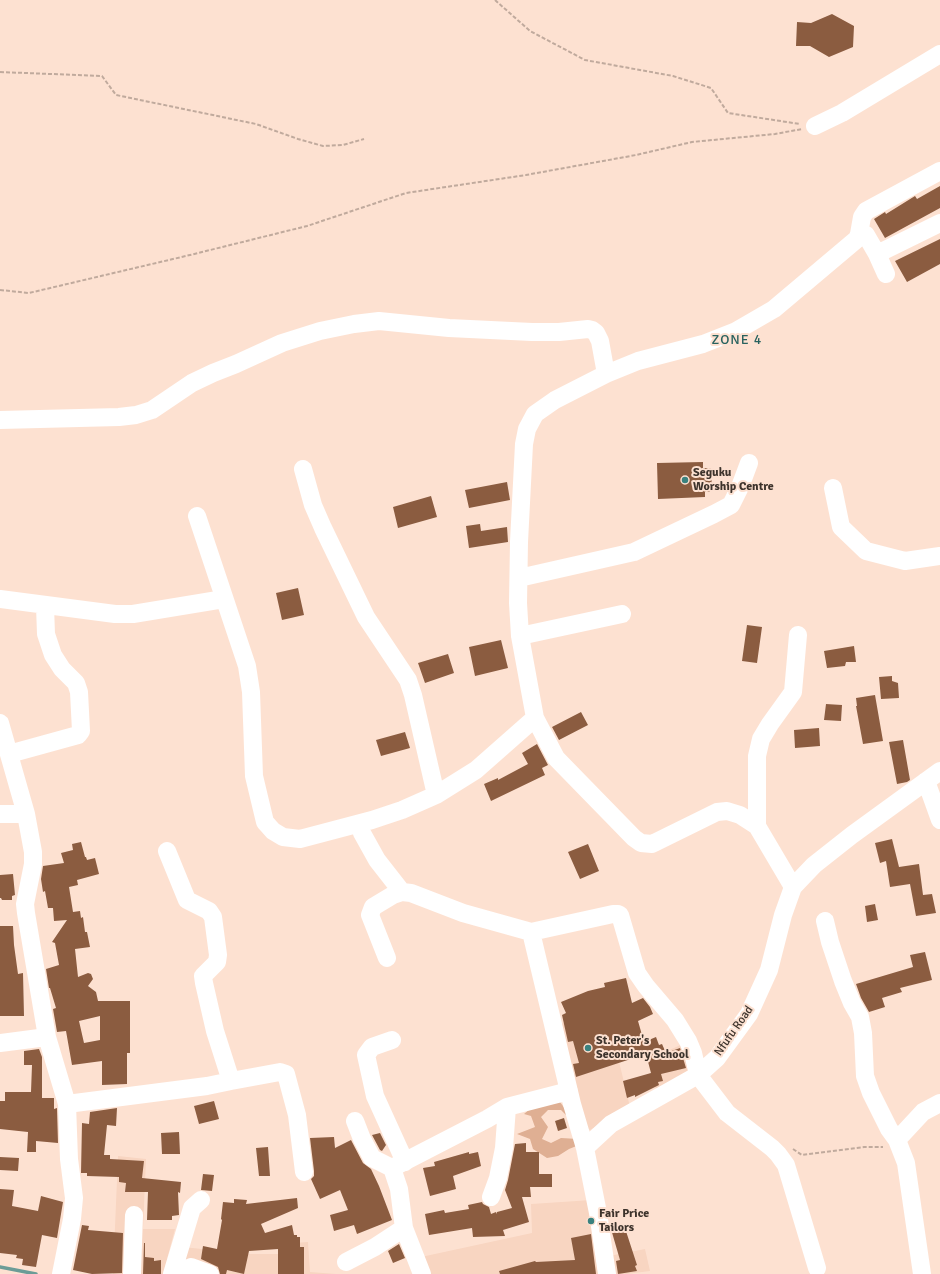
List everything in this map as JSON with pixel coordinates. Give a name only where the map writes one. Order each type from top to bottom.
[{"type":"street","points":[[815,126],[842,113],[940,54]]},
{"type":"street","points":[[793,887],[757,826],[740,815],[727,811],[717,812],[652,844],[641,844],[556,758],[535,718],[520,636],[518,603],[524,444],[527,429],[535,414],[555,400],[606,374],[638,361],[703,344],[736,331],[762,317],[783,302],[856,239],[859,234],[862,217],[866,211],[940,171]]},
{"type":"street","points":[[877,254],[940,223]]},
{"type":"street","points":[[859,234],[866,235],[886,274]]},
{"type":"street","points":[[0,420],[119,417],[136,415],[152,410],[192,383],[213,372],[236,364],[282,343],[320,331],[354,324],[379,321],[449,328],[532,332],[559,332],[588,329],[596,333],[600,341],[606,374]]},
{"type":"street","points":[[519,578],[634,552],[714,514],[731,505],[749,463]]},
{"type":"street","points":[[303,469],[313,505],[320,522],[360,605],[366,617],[408,680],[413,694],[436,796]]},
{"type":"street","points":[[832,488],[841,527],[866,551],[905,561],[940,556]]},
{"type":"street","points":[[197,516],[247,666],[251,692],[254,776],[265,822],[273,831],[282,837],[300,839],[359,824],[402,810],[436,796],[476,770],[535,718]]},
{"type":"street","points":[[0,599],[115,614],[133,614],[224,599]]},
{"type":"street","points":[[9,754],[78,735],[81,730],[79,692],[76,683],[52,655],[46,634],[45,606]]},
{"type":"street","points":[[520,636],[622,614]]},
{"type":"street","points":[[757,826],[757,756],[761,739],[793,692],[798,635]]},
{"type":"street","points":[[0,723],[26,814],[33,864],[25,904],[26,913],[47,1037],[67,1104],[69,1159],[74,1198],[72,1219],[60,1274]]},
{"type":"street","points":[[933,776],[940,820]]},
{"type":"street","name":"Nfufu Road","points":[[585,1148],[611,1124],[698,1075],[717,1058],[749,1014],[769,970],[783,915],[793,887],[814,865],[852,835],[933,776]]},
{"type":"street","points":[[0,814],[26,814]]},
{"type":"street","points":[[359,824],[362,834],[377,860],[402,892]]},
{"type":"street","points":[[167,851],[187,900],[209,911],[213,916],[218,955],[217,962],[203,976],[215,1031],[231,1081]]},
{"type":"street","points":[[387,958],[370,915],[373,907],[392,895],[402,892],[411,893],[463,913],[531,932],[613,914],[620,915],[637,973],[674,1020],[688,1041],[693,1053],[698,1075],[727,1114],[772,1148],[786,1165],[817,1268]]},
{"type":"street","points":[[825,921],[830,942],[843,981],[852,1003],[860,1017],[863,1033],[865,1076],[874,1099],[889,1129],[897,1140],[906,1163],[922,1274]]},
{"type":"street","points":[[531,932],[569,1091],[585,1148],[598,1213],[607,1274]]},
{"type":"street","points":[[0,1043],[47,1037]]},
{"type":"street","points":[[392,1040],[372,1046],[366,1055],[375,1096],[399,1165],[398,1189],[404,1228],[422,1274]]},
{"type":"street","points":[[67,1104],[200,1087],[280,1072],[286,1074],[298,1115],[304,1172]]},
{"type":"street","points":[[356,1121],[362,1139],[372,1158],[399,1165],[488,1120],[507,1107],[569,1091]]},
{"type":"street","points":[[897,1140],[923,1112],[940,1103]]},
{"type":"street","points":[[491,1197],[498,1178],[504,1148],[507,1107]]},
{"type":"street","points":[[172,1274],[192,1208],[201,1200]]},
{"type":"street","points":[[132,1274],[134,1215]]},
{"type":"street","points":[[346,1262],[375,1247],[404,1228]]},
{"type":"street","points":[[184,1274],[185,1270],[191,1267],[210,1274]]},
{"type":"path","points":[[495,0],[530,31],[585,60],[673,76],[711,88],[728,113],[815,126]]},
{"type":"path","points":[[0,72],[102,76],[116,95],[256,124],[323,146],[343,145],[364,139]]},
{"type":"path","points":[[0,290],[29,293],[190,255],[307,226],[406,193],[526,175],[636,155],[692,142],[775,134],[815,126]]},
{"type":"path","points":[[791,1148],[802,1154],[864,1147],[884,1147],[897,1140]]},
{"type":"shaded area","name":"St. Peter's Secondary School","points":[[607,1012],[630,1107],[590,1130],[583,1125],[557,1025]]},
{"type":"shaded area","points":[[685,1043],[695,1070],[657,1093],[649,1064],[665,1052]]},
{"type":"shaded area","points":[[560,1102],[568,1113],[566,1115],[561,1110],[548,1110],[541,1117],[548,1127],[542,1139],[551,1143],[561,1138],[578,1139],[579,1145],[558,1156],[547,1158],[533,1149],[530,1139],[517,1134],[535,1127],[531,1116],[524,1114],[531,1108]]},
{"type":"shaded area","points":[[118,1156],[146,1159],[143,1229],[175,1229],[163,1274],[113,1274]]},
{"type":"shaded area","points":[[592,1200],[603,1274],[427,1274],[421,1257],[532,1233],[531,1204]]},
{"type":"shaded area","points":[[308,1242],[310,1272],[336,1274],[164,1274],[174,1246],[248,1254],[278,1254],[279,1244]]},
{"type":"shaded area","points":[[645,1249],[650,1271],[612,1274],[609,1256]]},
{"type":"building","points":[[832,14],[854,26],[853,47],[829,57],[810,46],[796,46],[797,22],[811,23]]},
{"type":"building","points":[[940,186],[940,208],[885,238],[874,219],[885,212],[886,214],[915,196],[917,199]]},
{"type":"building","points":[[940,239],[940,264],[907,282],[895,261]]},
{"type":"building","name":"Seguku Worship Centre","points":[[703,462],[703,468],[711,468],[712,492],[705,492],[705,497],[658,499],[657,463]]},
{"type":"building","points":[[507,482],[510,500],[469,508],[465,490]]},
{"type":"building","points":[[431,496],[437,517],[398,528],[393,507]]},
{"type":"building","points":[[480,524],[481,531],[507,527],[508,542],[469,548],[466,526]]},
{"type":"building","points":[[298,588],[304,615],[282,620],[276,593]]},
{"type":"building","points":[[747,625],[762,627],[757,663],[742,661]]},
{"type":"building","points":[[501,640],[508,668],[475,676],[469,647]]},
{"type":"building","points":[[854,646],[856,662],[846,662],[845,666],[827,668],[824,651]]},
{"type":"building","points":[[448,654],[454,673],[425,683],[418,663]]},
{"type":"building","points":[[892,676],[892,681],[898,683],[899,698],[881,699],[879,677]]},
{"type":"building","points":[[875,695],[883,741],[863,744],[856,706],[856,698]]},
{"type":"building","points":[[826,704],[842,705],[841,721],[824,720]]},
{"type":"building","points":[[581,712],[588,725],[559,740],[552,727]]},
{"type":"building","points":[[819,728],[820,746],[795,748],[794,730]]},
{"type":"building","points":[[405,732],[410,748],[381,756],[376,740]]},
{"type":"building","points":[[903,740],[910,780],[897,784],[889,742]]},
{"type":"building","points":[[537,744],[548,765],[542,768],[545,775],[491,801],[484,784],[498,778],[498,780],[528,764],[522,753]]},
{"type":"building","points":[[892,839],[899,867],[919,864],[923,895],[932,894],[936,913],[916,916],[910,884],[890,887],[886,861],[880,863],[875,843]]},
{"type":"building","points":[[81,842],[87,860],[95,858],[99,874],[77,880],[78,885],[69,887],[73,912],[80,911],[81,918],[83,917],[85,932],[87,932],[90,947],[75,949],[78,977],[88,973],[91,974],[93,979],[88,986],[96,992],[98,1001],[130,1001],[130,1053],[127,1053],[127,1084],[102,1085],[102,1061],[72,1065],[66,1031],[57,1032],[53,1009],[56,1008],[49,988],[46,969],[59,965],[55,943],[52,942],[67,920],[54,921],[53,908],[48,908],[41,879],[43,866],[64,863],[61,853],[73,850],[72,844]],"holes":[[[100,1016],[100,1040],[84,1043],[79,1021]]]},
{"type":"building","points":[[588,844],[599,871],[580,879],[568,852]]},
{"type":"building","points":[[13,874],[15,895],[12,896],[12,900],[2,900],[0,898],[0,875]]},
{"type":"building","points":[[875,904],[878,920],[867,922],[865,906]]},
{"type":"building","points":[[0,926],[13,926],[18,974],[23,973],[24,1016],[0,1016]]},
{"type":"building","points":[[925,952],[932,980],[900,988],[902,992],[882,998],[885,1007],[869,1012],[861,998],[856,984],[913,967],[910,955]]},
{"type":"building","points":[[626,978],[632,1003],[643,998],[653,1014],[638,1021],[644,1042],[656,1037],[659,1045],[662,1044],[666,1053],[680,1048],[686,1068],[661,1074],[663,1081],[658,1082],[659,1085],[635,1097],[635,1095],[627,1098],[623,1081],[651,1073],[646,1054],[576,1077],[573,1064],[579,1063],[573,1041],[568,1042],[562,1015],[566,1013],[561,1002],[588,991],[605,987],[604,983]]},
{"type":"building","points":[[39,1049],[42,1057],[42,1098],[54,1098],[54,1109],[57,1108],[58,1143],[36,1141],[36,1152],[27,1152],[28,1132],[0,1129],[0,1101],[5,1101],[5,1092],[31,1092],[32,1065],[24,1065],[24,1051]]},
{"type":"building","points":[[214,1101],[219,1119],[199,1124],[194,1106]]},
{"type":"building","points":[[117,1108],[116,1126],[107,1125],[104,1155],[110,1155],[110,1159],[144,1161],[142,1178],[181,1182],[180,1193],[178,1192],[179,1215],[172,1216],[172,1220],[147,1220],[148,1192],[125,1192],[126,1183],[119,1182],[119,1177],[87,1176],[87,1173],[81,1173],[82,1123],[89,1124],[90,1112]]},
{"type":"building","points":[[564,1118],[567,1128],[558,1131],[555,1121]]},
{"type":"building","points":[[179,1132],[180,1154],[162,1154],[161,1133]]},
{"type":"building","points":[[380,1133],[386,1145],[382,1151],[372,1135]]},
{"type":"building","points":[[334,1137],[335,1148],[351,1140],[363,1163],[371,1169],[392,1220],[357,1234],[354,1225],[334,1231],[330,1215],[348,1210],[340,1190],[320,1199],[311,1179],[314,1176],[314,1171],[310,1138]]},
{"type":"building","points":[[526,1143],[526,1152],[539,1152],[539,1174],[552,1174],[552,1187],[530,1187],[531,1197],[522,1197],[529,1222],[503,1230],[505,1236],[473,1237],[472,1228],[429,1235],[425,1214],[444,1210],[445,1213],[469,1209],[468,1205],[482,1202],[489,1207],[491,1214],[496,1212],[497,1214],[497,1212],[512,1208],[505,1190],[515,1144]]},
{"type":"building","points":[[268,1147],[270,1176],[259,1176],[256,1148]]},
{"type":"building","points":[[469,1152],[469,1154],[478,1152],[481,1166],[453,1176],[456,1189],[430,1196],[423,1168],[435,1166],[434,1162]]},
{"type":"building","points":[[0,1157],[19,1158],[18,1171],[0,1170]]},
{"type":"building","points":[[203,1174],[214,1175],[212,1191],[201,1190]]},
{"type":"building","points":[[0,1189],[14,1190],[12,1206],[38,1211],[41,1196],[63,1202],[57,1238],[42,1235],[36,1267],[22,1265],[23,1259],[16,1258],[17,1255],[0,1253]]},
{"type":"building","points":[[297,1198],[298,1208],[261,1224],[265,1233],[292,1225],[294,1235],[300,1237],[300,1247],[304,1247],[304,1274],[278,1274],[278,1249],[249,1251],[244,1274],[227,1270],[226,1274],[220,1274],[218,1267],[201,1259],[203,1246],[217,1249],[222,1220],[223,1202],[234,1203],[234,1199],[247,1200],[246,1204]]},
{"type":"building","points":[[82,1225],[89,1226],[88,1230],[123,1233],[122,1273],[92,1274],[73,1270]]},
{"type":"building","points":[[624,1225],[637,1265],[635,1266],[637,1271],[618,1274],[616,1261],[620,1260],[611,1229]]},
{"type":"building","points":[[591,1234],[596,1274],[500,1274],[499,1271],[535,1261],[575,1260],[571,1238]]},
{"type":"building","points":[[144,1243],[145,1257],[154,1258],[154,1261],[161,1260],[161,1274],[143,1274]]},
{"type":"building","points":[[399,1244],[405,1258],[393,1263],[388,1251]]},
{"type":"waterway","points":[[0,1267],[36,1274]]},
{"type":"place","name":"Seguku Worship Centre","points":[[685,480]]},
{"type":"place","name":"St. Peter's Secondary School","points":[[588,1048]]},
{"type":"place","name":"Fair Price Tailors","points":[[591,1221]]},
{"type":"district","name":"ZONE 4","points":[[737,340]]}]
